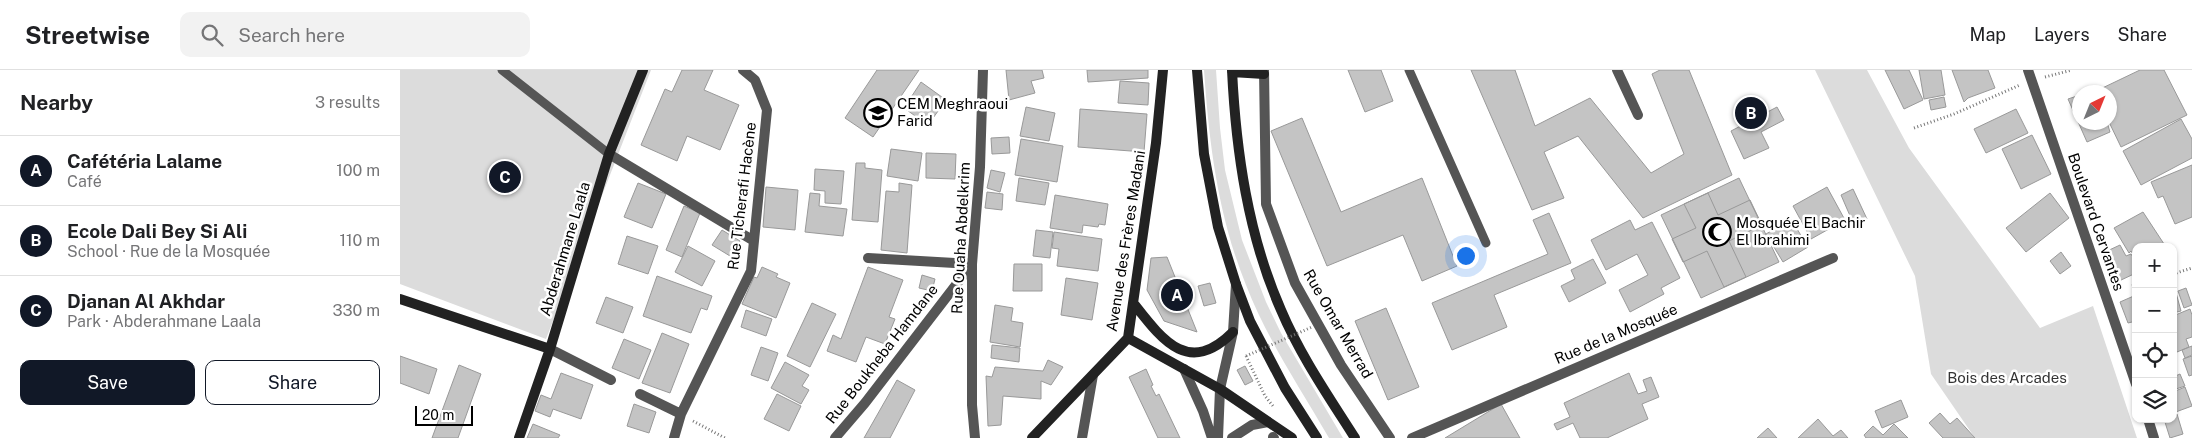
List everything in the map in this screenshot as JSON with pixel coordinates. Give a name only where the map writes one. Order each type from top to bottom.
[{"type":"main road","name":"Abderahmane Laala","points":[[519,438],[550,349],[609,154],[643,70]]},
{"type":"main road","name":"Avenue des Frères Madani","points":[[1032,438],[1128,338],[1134,304],[1163,70]]},
{"type":"main road","points":[[1197,70],[1204,154],[1218,227],[1236,284],[1250,321],[1285,388],[1317,438]]},
{"type":"main road","points":[[1264,72],[1232,71],[1243,181],[1258,247],[1281,310],[1309,364],[1355,438]]},
{"type":"main road","points":[[400,299],[550,349]]},
{"type":"main road","points":[[1134,304],[1156,332],[1167,342],[1191,352],[1210,351],[1221,344],[1233,332]]},
{"type":"main road","points":[[1128,338],[1220,389],[1292,438]]},
{"type":"street","name":"Rue Ticherafi Hacène","points":[[674,438],[681,414],[751,271],[767,110],[754,80],[744,70]]},
{"type":"street","name":"Rue Ouaha Abdelkrim","points":[[975,438],[972,405],[972,264],[980,167],[983,70]]},
{"type":"street","points":[[1617,70],[1638,116]]},
{"type":"street","name":"Boulevard Cervantes","points":[[2028,70],[2134,378]]},
{"type":"street","name":"Rue Omar Merrad","points":[[1264,72],[1266,204],[1295,283],[1341,365],[1390,438]]},
{"type":"street","points":[[609,154],[754,241]]},
{"type":"street","points":[[868,258],[972,264]]},
{"type":"street","name":"Rue de la Mosquée","points":[[1412,438],[1833,258]]},
{"type":"street","name":"Rue Boukheba Hamdane","points":[[835,438],[972,264]]},
{"type":"street","points":[[1218,438],[1220,389],[1233,332],[1236,284]]},
{"type":"street","points":[[550,349],[611,380]]},
{"type":"street","points":[[1184,369],[1212,438]]},
{"type":"street","points":[[1082,438],[1094,375]]},
{"type":"street","points":[[640,394],[681,414]]},
{"type":"street","points":[[1232,438],[1252,425],[1268,422]]},
{"type":"street","points":[[2149,423],[2154,438]]},
{"type":"lane","points":[[502,70],[609,154]]},
{"type":"lane","points":[[1409,70],[1486,244]]},
{"type":"path","points":[[1914,128],[1954,114],[2032,80],[2072,70]]},
{"type":"path","points":[[2177,273],[2192,268]]},
{"type":"path","points":[[1274,407],[1265,396],[1246,356],[1312,327]]},
{"type":"path","points":[[681,414],[725,438]]},
{"type":"green space","points":[[400,70],[651,70],[546,339],[400,284]]},
{"type":"green space","points":[[1204,70],[1216,70],[1225,170],[1242,240],[1266,302],[1281,333],[1343,438],[1329,438],[1264,325],[1236,259],[1216,179]]},
{"type":"green space","name":"Bois des Arcades","points":[[1815,70],[1867,70],[1909,148],[2040,328],[2093,306],[2137,438],[1975,438],[1931,374],[1915,276]]},
{"type":"building","points":[[682,70],[713,70],[704,90],[739,105],[720,150],[687,136],[677,161],[641,145],[665,89],[672,92]]},
{"type":"building","points":[[877,70],[919,70],[873,137],[845,118]]},
{"type":"building","points":[[1006,70],[1042,70],[1044,78],[1031,81],[1035,93],[1009,100]]},
{"type":"building","points":[[1087,70],[1148,70],[1148,78],[1088,82]]},
{"type":"building","points":[[1348,70],[1381,70],[1393,101],[1365,112]]},
{"type":"building","points":[[1471,70],[1515,70],[1535,126],[1590,98],[1651,173],[1684,154],[1652,74],[1660,70],[1689,70],[1732,175],[1643,218],[1578,136],[1544,152],[1564,198],[1532,210]]},
{"type":"building","points":[[1885,70],[1909,70],[1923,100],[1904,109]]},
{"type":"building","points":[[1919,70],[1941,70],[1945,95],[1924,99]]},
{"type":"building","points":[[1952,70],[1988,70],[1995,88],[1968,98],[1964,102]]},
{"type":"building","points":[[2140,70],[2164,70],[2187,115],[2121,147],[2113,130],[2117,130],[2117,85],[2109,85]]},
{"type":"building","points":[[1120,81],[1149,83],[1148,105],[1118,103]]},
{"type":"building","points":[[921,82],[946,100],[928,125],[904,108]]},
{"type":"building","points":[[1944,97],[1946,107],[1931,110],[1929,100]]},
{"type":"building","points":[[2072,98],[2072,108],[2068,99]]},
{"type":"building","points":[[1026,107],[1055,113],[1049,141],[1020,136]]},
{"type":"building","points":[[1777,107],[1784,120],[1761,132],[1769,148],[1744,159],[1731,131]]},
{"type":"building","points":[[1080,109],[1147,114],[1144,152],[1078,147]]},
{"type":"building","points":[[2016,109],[2028,133],[1986,153],[1974,129]]},
{"type":"building","points":[[1302,118],[1341,212],[1422,178],[1457,266],[1422,281],[1403,235],[1327,266],[1271,131]]},
{"type":"building","points":[[2181,119],[2192,139],[2192,158],[2141,185],[2123,151]]},
{"type":"building","points":[[2082,130],[2109,130],[2110,132],[2087,142]]},
{"type":"building","points":[[2032,135],[2051,174],[2021,189],[2002,149]]},
{"type":"building","points":[[1009,137],[1010,153],[992,154],[991,138]]},
{"type":"building","points":[[1021,139],[1063,146],[1057,182],[1015,175]]},
{"type":"building","points":[[891,149],[922,153],[918,181],[887,176]]},
{"type":"building","points":[[926,153],[956,154],[955,179],[926,178]]},
{"type":"building","points":[[856,163],[865,163],[865,168],[882,170],[878,222],[852,220]]},
{"type":"building","points":[[2192,165],[2192,217],[2175,224],[2163,196],[2158,198],[2151,182]]},
{"type":"building","points":[[815,169],[844,171],[841,204],[825,203],[825,191],[814,190]]},
{"type":"building","points":[[991,170],[1005,173],[1000,192],[987,188]]},
{"type":"building","points":[[1019,178],[1049,183],[1045,205],[1016,201]]},
{"type":"building","name":"Mosquée El Bachir El Ibrahimi","points":[[1739,178],[1779,262],[1701,298],[1661,215]]},
{"type":"building","points":[[638,183],[666,194],[652,228],[624,217]]},
{"type":"building","points":[[899,183],[912,185],[907,253],[881,250],[886,191],[899,192]]},
{"type":"building","points":[[766,187],[798,190],[795,230],[763,227]]},
{"type":"building","points":[[1827,187],[1845,220],[1811,239],[1793,206]]},
{"type":"building","points":[[1853,189],[1867,219],[1854,225],[1841,195]]},
{"type":"building","points":[[987,192],[1003,194],[1002,210],[985,208]]},
{"type":"building","points":[[810,193],[820,194],[819,206],[847,209],[843,236],[805,232]]},
{"type":"building","points":[[1708,193],[1718,215],[1750,200],[1762,225],[1729,241],[1746,277],[1724,287],[1707,251],[1683,262],[1672,239],[1696,228],[1684,204]]},
{"type":"building","points":[[2050,193],[2069,218],[2026,252],[2006,228]]},
{"type":"building","points":[[1055,195],[1108,204],[1105,225],[1099,224],[1098,227],[1083,225],[1082,233],[1050,228]]},
{"type":"building","points":[[684,206],[700,213],[682,257],[666,250]]},
{"type":"building","points":[[2143,212],[2163,243],[2132,243],[2132,253],[2131,251],[2129,253],[2114,228]]},
{"type":"building","points":[[1549,213],[1571,263],[1494,295],[1507,327],[1452,350],[1432,303],[1548,254],[1533,220]]},
{"type":"building","points":[[1791,219],[1808,247],[1783,262],[1766,234]]},
{"type":"building","points":[[1630,220],[1635,230],[1652,222],[1680,278],[1661,288],[1664,294],[1630,312],[1619,290],[1648,275],[1637,254],[1606,270],[1591,240]]},
{"type":"building","points":[[722,230],[740,241],[730,256],[712,245]]},
{"type":"building","points":[[1036,230],[1053,232],[1050,258],[1033,256]]},
{"type":"building","points":[[1054,232],[1102,239],[1098,271],[1057,266],[1059,249],[1052,248]]},
{"type":"building","points":[[627,236],[658,246],[648,274],[618,264]]},
{"type":"building","points":[[2120,245],[2126,256],[2131,254],[2132,275],[2119,281],[2105,252]]},
{"type":"building","points":[[688,246],[715,261],[702,286],[675,272]]},
{"type":"building","points":[[2061,252],[2071,266],[2060,274],[2050,261]]},
{"type":"building","points":[[1167,257],[1197,332],[1164,321],[1147,290],[1151,258]]},
{"type":"building","points":[[1593,259],[1606,283],[1569,302],[1561,286],[1575,279],[1571,270]]},
{"type":"building","points":[[1014,264],[1042,264],[1042,291],[1013,291]]},
{"type":"building","points":[[762,267],[778,274],[776,277],[790,283],[776,318],[742,304],[754,277],[757,278]]},
{"type":"building","points":[[868,267],[903,280],[889,317],[895,319],[885,344],[866,337],[856,362],[827,351],[833,335],[841,339]]},
{"type":"building","points":[[922,275],[935,279],[932,291],[919,288]]},
{"type":"building","points":[[657,276],[712,296],[707,310],[701,308],[691,333],[643,316]]},
{"type":"building","points":[[1066,278],[1098,283],[1092,320],[1061,315]]},
{"type":"building","points":[[1210,283],[1216,303],[1204,306],[1198,286]]},
{"type":"building","points":[[2186,288],[2192,305],[2184,308],[2178,291]]},
{"type":"building","points":[[2177,296],[2181,311],[2177,312]]},
{"type":"building","points":[[606,297],[633,307],[623,333],[596,323]]},
{"type":"building","points":[[2132,297],[2132,322],[2128,323],[2120,302]]},
{"type":"building","points":[[812,303],[836,314],[810,367],[787,356]]},
{"type":"building","points":[[995,305],[1013,308],[1011,321],[1023,323],[1020,347],[990,342]]},
{"type":"building","points":[[1386,308],[1419,387],[1388,400],[1355,321]]},
{"type":"building","points":[[2190,309],[2192,315],[2192,337],[2186,339],[2189,347],[2177,352],[2177,333],[2177,314]]},
{"type":"building","points":[[746,310],[772,319],[766,336],[741,327]]},
{"type":"building","points":[[662,333],[689,344],[670,393],[642,383]]},
{"type":"building","points":[[624,339],[651,350],[639,379],[612,368]]},
{"type":"building","points":[[992,345],[1020,348],[1019,362],[991,358]]},
{"type":"building","points":[[2192,346],[2192,355],[2185,358],[2182,350]]},
{"type":"building","points":[[761,347],[778,353],[768,381],[751,375]]},
{"type":"building","points":[[400,356],[437,369],[429,394],[400,383]]},
{"type":"building","points":[[2192,356],[2192,375],[2189,376],[2183,359]]},
{"type":"building","points":[[1048,360],[1063,367],[1051,385],[1041,381],[1041,399],[1003,396],[1001,425],[988,426],[986,376],[992,377],[995,367],[1043,371]]},
{"type":"building","points":[[785,362],[809,375],[802,386],[809,390],[801,404],[771,388]]},
{"type":"building","points":[[459,365],[481,374],[458,438],[432,438]]},
{"type":"building","points":[[1245,366],[1253,381],[1245,385],[1237,370]]},
{"type":"building","points":[[1146,369],[1153,385],[1151,386],[1156,396],[1159,394],[1180,438],[1158,438],[1129,377]]},
{"type":"building","points":[[561,373],[593,385],[581,419],[553,409],[550,417],[535,411],[541,395],[551,399]]},
{"type":"building","points":[[1629,373],[1638,394],[1647,391],[1643,380],[1651,377],[1659,397],[1642,404],[1648,419],[1607,438],[1580,438],[1573,423],[1557,430],[1554,424],[1570,417],[1564,403]]},
{"type":"building","points":[[2180,374],[2185,386],[2177,389],[2177,378],[2177,375]]},
{"type":"building","points":[[897,380],[915,390],[890,438],[864,438]]},
{"type":"building","points":[[2185,387],[2192,406],[2177,412],[2177,390]]},
{"type":"building","points":[[777,394],[801,406],[789,431],[764,419]]},
{"type":"building","points":[[1901,400],[1908,417],[1882,428],[1875,411]]},
{"type":"building","points":[[634,404],[656,412],[649,433],[627,426]]},
{"type":"building","points":[[1501,404],[1520,438],[1445,438]]},
{"type":"building","points":[[1940,413],[1950,424],[1957,418],[1975,438],[1943,438],[1929,423]]},
{"type":"building","points":[[2177,414],[2183,434],[2170,438],[2165,423],[2177,423]]},
{"type":"building","points":[[1818,419],[1833,436],[1841,430],[1848,438],[1798,438]]},
{"type":"building","points":[[533,424],[560,435],[558,438],[527,438]]},
{"type":"building","points":[[1894,424],[1908,438],[1866,438],[1864,435],[1873,426],[1883,435]]},
{"type":"building","points":[[1768,428],[1777,438],[1757,438]]},
{"type":"place","name":"CEM Meghraoui Farid","points":[[878,113]]},
{"type":"place","name":"Ecole Dali Bey Si Ali","points":[[1751,113]]},
{"type":"place","name":"Djanan Al Akhdar","points":[[505,177]]},
{"type":"place","name":"Mosquée El Bachir El Ibrahimi","points":[[1717,232]]},
{"type":"place","name":"Cafétéria Lalame","points":[[1177,295]]}]
